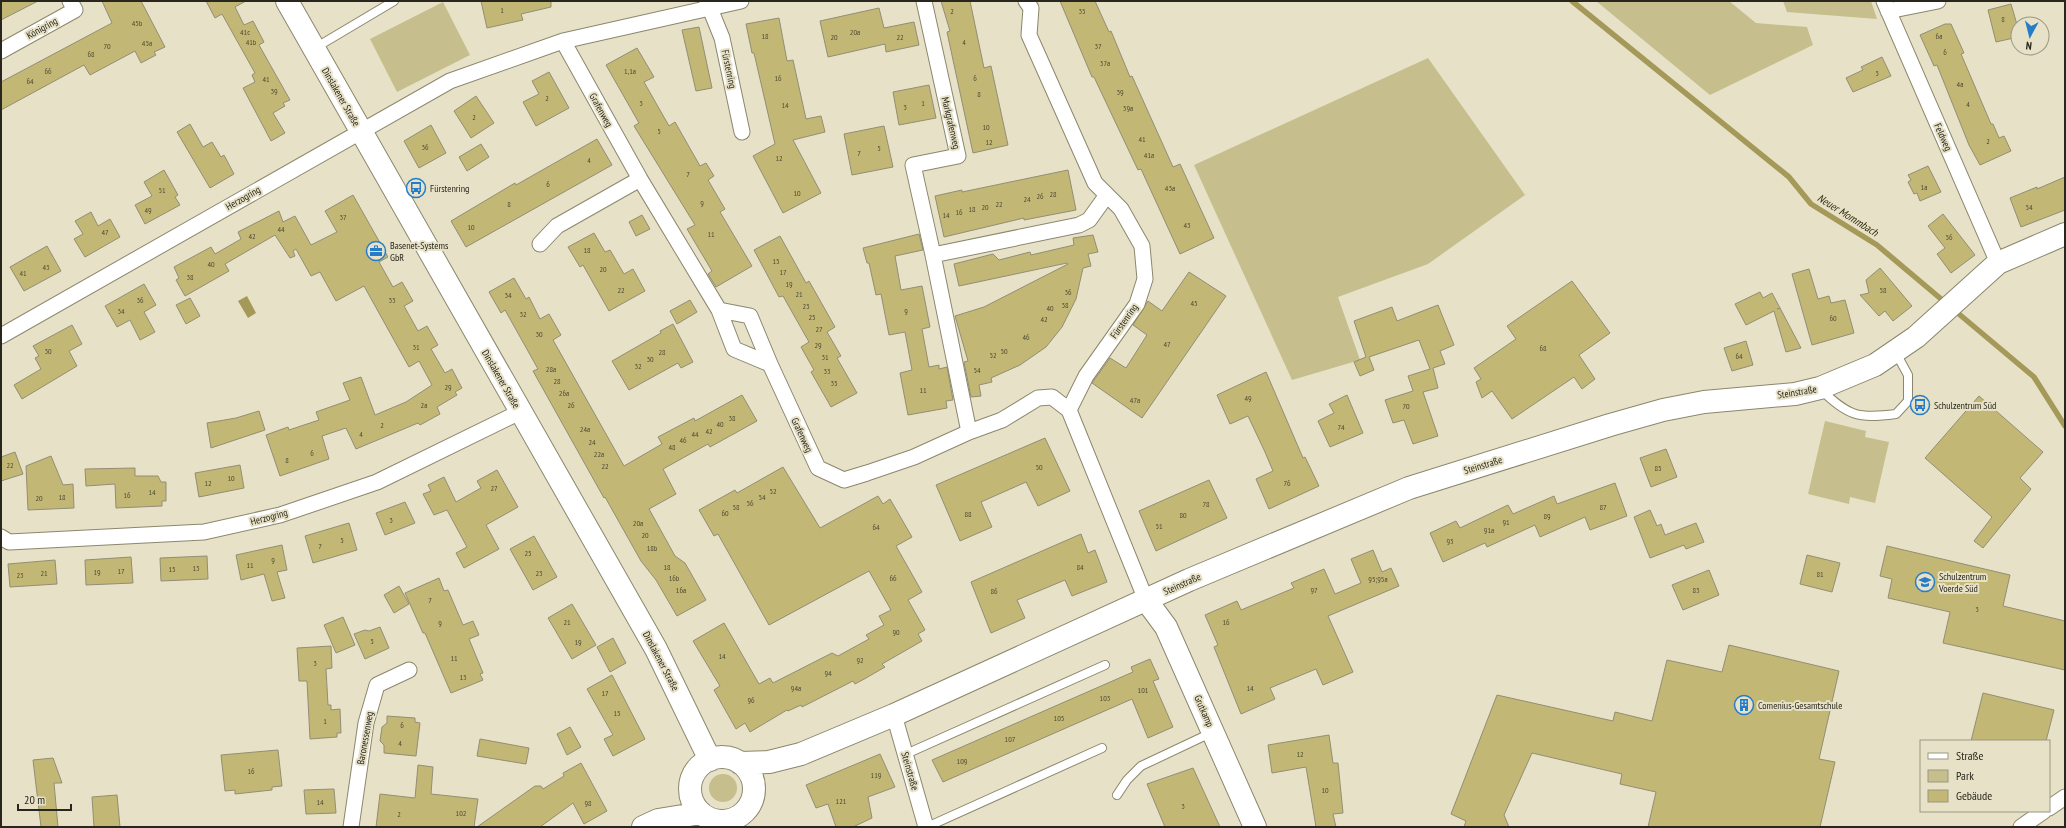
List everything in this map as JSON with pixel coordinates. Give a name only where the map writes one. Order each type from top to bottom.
[{"type":"street","name":"Königring","points":[[1,51],[75,10],[70,1]]},
{"type":"street","name":"Dinslakener Straße","points":[[287,1],[656,649],[710,760]]},
{"type":"street","points":[[361,132],[450,81],[563,41],[708,5],[742,1]]},
{"type":"street","name":"Markgrafenweg","points":[[924,1],[958,156],[913,165],[934,255],[969,432]]},
{"type":"street","name":"Fürstenring","points":[[1026,1],[1030,8],[1029,35],[1095,183],[1121,209],[1142,246],[1145,279],[1137,304],[1086,376],[1069,410]]},
{"type":"street","name":"Feldweg","points":[[1938,1],[1886,6],[1998,263]]},
{"type":"street","name":"Fürstenring","points":[[708,5],[722,38],[742,132]]},
{"type":"street","name":"Grafenweg","points":[[563,41],[640,179],[719,310],[734,349],[770,364],[818,468],[844,480],[914,457],[969,432],[1002,420],[1038,398],[1052,397],[1069,410]]},
{"type":"street","name":"Herzogring","points":[[1,336],[361,132]]},
{"type":"street","points":[[540,244],[557,226],[640,179]]},
{"type":"street","points":[[934,255],[1079,225],[1089,220],[1107,195]]},
{"type":"street","name":"Steinstraße","points":[[740,763],[769,762],[801,754],[894,715],[1146,600],[1396,493],[1610,425],[1663,410],[1704,402],[1795,394],[1820,388],[1875,365],[1916,337],[1998,263],[2065,234]]},
{"type":"street","points":[[719,310],[750,316],[770,364]]},
{"type":"street","points":[[1069,410],[1146,600]]},
{"type":"street","name":"Herzogring","points":[[1,537],[9,542],[204,532],[280,515],[377,482],[520,412]]},
{"type":"street","name":"Grutkamp","points":[[1146,600],[1166,627],[1255,827]]},
{"type":"street","name":"Baronessenweg","points":[[351,827],[366,723],[377,685],[409,670]]},
{"type":"street","name":"Steinstraße","points":[[894,715],[927,827]]},
{"type":"street","name":"Steinstraße","points":[[754,789],[801,754]]},
{"type":"street","points":[[721,757],[731,758],[740,763],[748,770],[753,779],[754,789],[752,800],[748,809],[731,823],[710,819],[701,813],[694,805],[691,795],[694,774],[701,765],[710,760],[721,757]]},
{"type":"street","points":[[650,824],[680,802],[692,781]]},
{"type":"street","points":[[2050,807],[2065,797]]},
{"type":"street","points":[[2021,827],[2043,812]]},
{"type":"street","points":[[650,824],[701,813]]},
{"type":"lane","points":[[314,49],[394,1]]},
{"type":"lane","points":[[1820,388],[1847,411],[1869,418],[1896,414],[1908,400],[1908,374],[1895,351]]},
{"type":"lane","points":[[906,754],[1105,666]]},
{"type":"lane","points":[[1117,795],[1127,780],[1141,766],[1213,732]]},
{"type":"lane","points":[[927,827],[1102,748]]},
{"type":"green space","points":[[1596,1],[1729,1],[1756,23],[1807,27],[1813,45],[1710,95]]},
{"type":"green space","points":[[1783,1],[1871,1],[1877,19],[1787,12]]},
{"type":"green space","points":[[443,2],[470,55],[397,92],[370,39]]},
{"type":"green space","points":[[1428,58],[1525,195],[1428,264],[1338,297],[1360,360],[1292,380],[1194,165]]},
{"type":"green space","points":[[1825,421],[1866,431],[1865,437],[1889,442],[1875,503],[1850,497],[1849,504],[1808,494]]},
{"type":"green space","points":[[723,774],[733,778],[737,788],[733,798],[723,802],[713,798],[709,788],[713,778]]},
{"type":"shaded area","points":[[247,296],[256,313],[248,318],[238,301]]},
{"type":"building","points":[[1,1],[38,1],[1,20]]},
{"type":"building","points":[[102,1],[141,1],[165,47],[154,52],[156,55],[141,63],[135,51],[90,75],[84,65],[1,110],[1,82],[112,23]]},
{"type":"building","points":[[206,1],[246,1],[235,7],[244,25],[253,21],[264,42],[259,45],[290,100],[283,103],[285,106],[273,113],[285,133],[271,141],[243,88],[255,82],[252,75],[255,73],[222,14],[215,18]]},
{"type":"building","points":[[481,1],[551,1],[551,7],[521,14],[523,20],[487,28]]},
{"type":"building","points":[[941,1],[970,1],[984,68],[991,66],[1008,145],[973,153],[947,32],[950,31]]},
{"type":"building","points":[[1060,1],[1095,1],[1109,32],[1111,31],[1130,77],[1132,76],[1173,167],[1180,164],[1214,238],[1180,254],[1141,169],[1138,170],[1094,77],[1092,77]]},
{"type":"building","points":[[2011,4],[2014,16],[2010,16],[2010,39],[1996,42],[1988,10]]},
{"type":"building","points":[[879,8],[884,28],[914,22],[919,45],[886,52],[885,44],[828,57],[820,21]]},
{"type":"building","points":[[779,18],[787,61],[793,60],[806,119],[821,116],[825,132],[793,140],[821,193],[783,213],[753,156],[775,144],[746,24]]},
{"type":"building","points":[[1945,24],[1951,24],[1964,53],[1961,54],[1991,124],[1993,124],[1999,138],[2004,136],[2011,151],[1980,165],[1969,145],[1937,65],[1934,66],[1920,35]]},
{"type":"building","points":[[699,27],[712,88],[696,91],[682,30]]},
{"type":"building","points":[[637,48],[654,77],[644,82],[669,126],[675,122],[700,166],[706,163],[714,176],[708,180],[725,209],[720,212],[752,266],[716,287],[708,274],[712,271],[687,229],[695,225],[634,126],[639,123],[606,65]]},
{"type":"building","points":[[1882,57],[1891,76],[1853,92],[1846,78],[1863,70],[1861,67]]},
{"type":"building","points":[[549,72],[569,108],[536,126],[523,102],[539,94],[532,81]]},
{"type":"building","points":[[929,85],[936,118],[899,125],[893,92]]},
{"type":"building","points":[[476,96],[494,123],[471,138],[454,111]]},
{"type":"building","points":[[190,124],[203,147],[212,142],[221,157],[224,155],[234,174],[210,188],[177,132]]},
{"type":"building","points":[[431,125],[446,153],[419,168],[404,141]]},
{"type":"building","points":[[884,126],[893,167],[852,175],[844,134]]},
{"type":"building","points":[[597,139],[612,165],[466,247],[451,221],[515,183],[516,185]]},
{"type":"building","points":[[481,144],[489,157],[467,171],[459,157]]},
{"type":"building","points":[[1928,166],[1941,192],[1920,201],[1917,193],[1914,194],[1908,182],[1911,180],[1908,175]]},
{"type":"building","points":[[164,170],[178,195],[175,197],[180,205],[145,224],[135,205],[152,196],[144,182]]},
{"type":"building","points":[[1068,170],[1076,210],[1024,220],[1024,218],[944,237],[935,196],[962,190],[962,192]]},
{"type":"building","points":[[2065,177],[2065,210],[2021,227],[2010,198],[2037,187],[2037,189]]},
{"type":"building","points":[[353,195],[388,257],[379,262],[393,287],[402,282],[413,301],[404,306],[418,331],[427,326],[438,345],[431,349],[445,373],[452,369],[462,388],[455,392],[457,395],[437,407],[440,414],[420,425],[418,423],[356,449],[346,428],[322,436],[329,459],[280,476],[266,435],[288,427],[289,430],[319,420],[316,412],[350,400],[343,383],[361,377],[375,415],[406,402],[432,385],[419,361],[409,367],[364,286],[336,301],[320,272],[311,276],[296,249],[293,251],[295,256],[290,258],[275,235],[225,264],[229,271],[185,296],[176,280],[179,278],[174,267],[211,247],[215,254],[241,239],[238,232],[279,211],[283,222],[295,216],[311,245],[337,232],[325,211]]},
{"type":"building","points":[[91,212],[98,226],[110,219],[120,237],[85,257],[74,239],[83,234],[75,221]]},
{"type":"building","points":[[1943,214],[1975,255],[1951,273],[1937,254],[1945,248],[1928,226]]},
{"type":"building","points":[[642,215],[650,229],[636,236],[629,222]]},
{"type":"building","points":[[594,233],[605,252],[610,250],[624,274],[633,269],[645,291],[609,311],[583,265],[580,267],[568,247]]},
{"type":"building","points":[[919,234],[923,250],[895,256],[901,290],[922,286],[930,327],[922,329],[929,367],[939,365],[939,369],[947,367],[953,400],[946,401],[947,408],[908,415],[900,373],[912,370],[905,332],[889,335],[881,294],[876,295],[869,263],[867,263],[863,248]]},
{"type":"building","points":[[1093,235],[1098,252],[1088,254],[1091,266],[1083,268],[1076,299],[1062,327],[1046,347],[1020,365],[991,378],[992,382],[979,385],[981,396],[971,397],[964,362],[968,361],[955,316],[984,307],[1068,264],[959,286],[954,264],[993,254],[999,260],[1030,252],[1031,255],[1074,245],[1073,238]]},
{"type":"building","points":[[780,236],[806,283],[809,281],[835,327],[827,332],[841,356],[837,358],[857,393],[831,407],[811,372],[814,370],[801,347],[809,342],[783,296],[779,297],[754,250]]},
{"type":"building","points":[[47,246],[61,271],[24,291],[10,267]]},
{"type":"building","points":[[1880,268],[1912,306],[1893,321],[1885,311],[1879,316],[1860,295],[1869,293],[1866,280]]},
{"type":"building","points":[[1809,269],[1818,299],[1829,296],[1831,303],[1845,300],[1854,333],[1812,345],[1792,274]]},
{"type":"building","points":[[1189,272],[1226,296],[1142,418],[1092,383],[1110,358],[1126,368],[1147,335],[1133,325],[1148,301],[1162,311]]},
{"type":"building","points":[[514,278],[526,299],[529,297],[540,319],[549,314],[561,335],[553,340],[624,466],[662,444],[658,437],[694,418],[695,421],[742,395],[757,421],[710,447],[708,444],[663,469],[676,494],[649,509],[675,556],[685,563],[706,600],[677,616],[656,580],[641,561],[595,482],[533,371],[538,369],[505,310],[501,313],[489,292]]},
{"type":"building","points":[[1572,281],[1610,333],[1579,355],[1595,379],[1582,389],[1574,377],[1512,419],[1492,391],[1482,398],[1476,382],[1481,379],[1474,368],[1516,339],[1507,326]]},
{"type":"building","points":[[144,284],[156,305],[144,312],[155,332],[140,340],[130,320],[117,327],[105,306]]},
{"type":"building","points":[[1760,292],[1763,298],[1772,293],[1801,348],[1786,352],[1774,311],[1746,325],[1735,304]]},
{"type":"building","points":[[190,298],[200,316],[186,324],[176,305]]},
{"type":"building","points":[[690,300],[697,312],[677,324],[670,311]]},
{"type":"building","points":[[1438,305],[1454,345],[1440,351],[1445,364],[1433,368],[1438,388],[1423,392],[1438,436],[1413,444],[1404,420],[1393,423],[1385,400],[1413,391],[1408,376],[1430,369],[1419,340],[1369,357],[1374,370],[1360,376],[1354,362],[1366,357],[1354,321],[1392,307],[1397,321]]},
{"type":"building","points":[[673,324],[693,362],[681,368],[678,363],[629,390],[612,361],[661,333],[660,331]]},
{"type":"building","points":[[72,325],[82,344],[69,351],[77,366],[22,399],[14,385],[41,369],[35,358],[39,356],[33,346]]},
{"type":"building","points":[[1746,341],[1753,365],[1732,371],[1724,348]]},
{"type":"building","points":[[1266,372],[1303,458],[1305,457],[1319,486],[1269,509],[1256,479],[1273,471],[1265,452],[1248,416],[1230,424],[1217,395]]},
{"type":"building","points":[[1347,395],[1363,433],[1330,447],[1318,421],[1334,413],[1329,404]]},
{"type":"building","points":[[1979,396],[2043,452],[2020,478],[2031,489],[1983,548],[1974,541],[1992,517],[1925,458]]},
{"type":"building","points":[[259,411],[265,430],[211,448],[207,423],[236,418]]},
{"type":"building","points":[[1045,438],[1070,491],[1038,506],[1026,482],[981,502],[992,527],[960,541],[936,485]]},
{"type":"building","points":[[1666,449],[1677,477],[1651,487],[1640,458]]},
{"type":"building","points":[[15,452],[23,474],[1,481],[1,457]]},
{"type":"building","points":[[51,456],[63,485],[73,484],[74,508],[28,510],[26,466]]},
{"type":"building","points":[[240,465],[244,488],[199,497],[195,473]]},
{"type":"building","points":[[783,467],[820,528],[878,496],[883,504],[890,499],[912,537],[896,546],[922,592],[908,600],[925,630],[918,634],[922,641],[882,664],[885,667],[855,684],[853,681],[802,707],[801,705],[788,711],[787,710],[750,732],[745,723],[736,729],[714,690],[720,686],[693,641],[724,623],[759,684],[770,678],[773,683],[832,653],[838,656],[869,639],[866,635],[884,625],[879,616],[891,610],[869,571],[769,625],[718,534],[714,536],[699,510],[735,490],[737,493]]},
{"type":"building","points":[[135,468],[135,476],[158,476],[161,482],[166,482],[166,501],[162,501],[162,506],[116,508],[115,484],[86,486],[85,469]]},
{"type":"building","points":[[497,470],[518,507],[486,525],[499,549],[464,568],[456,553],[467,547],[447,510],[434,515],[423,494],[431,491],[428,485],[444,477],[456,502],[481,488],[477,481]]},
{"type":"building","points":[[1209,480],[1227,518],[1156,551],[1139,511]]},
{"type":"building","points":[[1615,483],[1627,516],[1590,530],[1585,517],[1540,537],[1535,525],[1487,547],[1485,543],[1443,562],[1430,533],[1456,521],[1460,528],[1508,505],[1513,514],[1554,496],[1557,504]]},
{"type":"building","points":[[405,502],[415,523],[385,535],[376,513]]},
{"type":"building","points":[[1650,510],[1657,526],[1661,524],[1665,535],[1696,523],[1704,542],[1686,549],[1684,545],[1650,558],[1634,517]]},
{"type":"building","points":[[349,523],[357,550],[313,563],[305,536]]},
{"type":"building","points":[[1081,534],[1088,553],[1095,550],[1107,582],[1072,596],[1065,580],[1017,600],[1025,618],[991,633],[971,582]]},
{"type":"building","points":[[534,536],[557,577],[533,590],[510,549]]},
{"type":"building","points":[[282,545],[287,570],[277,572],[285,598],[272,601],[264,574],[241,580],[236,555]]},
{"type":"building","points":[[1887,546],[2010,575],[2003,606],[2065,621],[2065,670],[1943,643],[1950,612],[1888,598],[1892,579],[1880,576]]},
{"type":"building","points":[[1373,550],[1382,572],[1391,568],[1399,586],[1328,616],[1353,672],[1323,685],[1316,669],[1270,688],[1275,699],[1241,714],[1214,647],[1218,645],[1205,615],[1237,601],[1241,610],[1294,588],[1291,583],[1324,569],[1335,594],[1361,583],[1351,559]]},
{"type":"building","points":[[1807,555],[1840,563],[1832,592],[1800,584]]},
{"type":"building","points":[[207,556],[208,579],[161,581],[160,558]]},
{"type":"building","points":[[131,557],[133,583],[86,585],[85,560]]},
{"type":"building","points":[[55,560],[57,584],[10,587],[8,564]]},
{"type":"building","points":[[1709,570],[1719,595],[1683,610],[1672,585]]},
{"type":"building","points":[[439,578],[444,591],[448,590],[463,625],[473,621],[479,635],[469,639],[483,673],[480,674],[483,680],[451,693],[425,633],[423,633],[405,593]]},
{"type":"building","points":[[399,586],[409,604],[394,613],[384,595]]},
{"type":"building","points":[[572,604],[596,645],[572,659],[548,618]]},
{"type":"building","points":[[343,617],[355,645],[336,653],[324,625]]},
{"type":"building","points":[[380,627],[389,648],[365,659],[354,634]]},
{"type":"building","points":[[613,638],[626,663],[610,672],[597,647]]},
{"type":"building","name":"Comenius-Gesamtschule","points":[[1729,645],[1839,671],[1819,759],[1835,762],[1820,827],[1648,827],[1656,792],[1620,784],[1622,774],[1532,753],[1504,815],[1509,827],[1464,827],[1466,821],[1451,814],[1497,695],[1613,721],[1615,712],[1652,721],[1667,660],[1722,672]]},
{"type":"building","points":[[331,646],[332,668],[326,669],[328,705],[331,705],[331,710],[340,709],[341,733],[337,733],[337,737],[310,739],[307,681],[299,681],[297,648]]},
{"type":"building","points":[[1150,659],[1159,679],[1153,681],[1173,727],[1148,738],[1132,699],[943,782],[932,760],[1133,672],[1131,667]]},
{"type":"building","points":[[612,675],[645,739],[613,756],[604,739],[613,735],[587,689]]},
{"type":"building","points":[[1983,693],[2054,710],[2046,740],[1971,740]]},
{"type":"building","points":[[387,716],[415,718],[415,722],[420,723],[416,756],[384,753],[384,745],[380,741],[382,727],[387,723]]},
{"type":"building","points":[[570,727],[581,747],[567,755],[557,734]]},
{"type":"building","points":[[1329,735],[1333,763],[1338,763],[1343,813],[1333,814],[1336,827],[1316,827],[1306,767],[1272,773],[1268,745]]},
{"type":"building","points":[[480,739],[529,748],[526,764],[477,756]]},
{"type":"building","points":[[278,750],[282,786],[272,787],[272,790],[235,794],[235,790],[225,791],[221,755]]},
{"type":"building","points":[[880,754],[895,787],[868,797],[872,818],[853,827],[836,827],[828,804],[816,808],[806,785]]},
{"type":"building","points":[[53,758],[62,783],[54,783],[58,827],[41,827],[33,760]]},
{"type":"building","points":[[581,763],[607,811],[584,824],[573,803],[540,827],[477,827],[535,786],[541,786],[543,789],[564,776],[563,773]]},
{"type":"building","points":[[418,765],[433,767],[431,794],[478,799],[474,827],[376,827],[380,794],[415,798]]},
{"type":"building","points":[[1193,768],[1220,827],[1165,827],[1147,784]]},
{"type":"building","points":[[334,789],[336,813],[306,814],[304,790]]},
{"type":"building","points":[[117,795],[120,827],[94,827],[92,797]]},
{"type":"waterway","name":"Neuer Mommbach","points":[[1572,1],[1789,177],[1811,204],[1877,245],[1947,304]]},
{"type":"waterway","name":"Neuer Mommbach","points":[[1953,309],[2034,377],[2065,426]]},
{"type":"place","name":"Fürstenring","points":[[416,188]]},
{"type":"place","name":"Basenet-Systems GbR","points":[[376,251]]},
{"type":"place","name":"Schulzentrum Süd","points":[[1920,405]]},
{"type":"place","name":"Schulzentrum Voerde Süd","points":[[1925,582]]},
{"type":"place","name":"Comenius-Gesamtschule","points":[[1744,705]]}]
